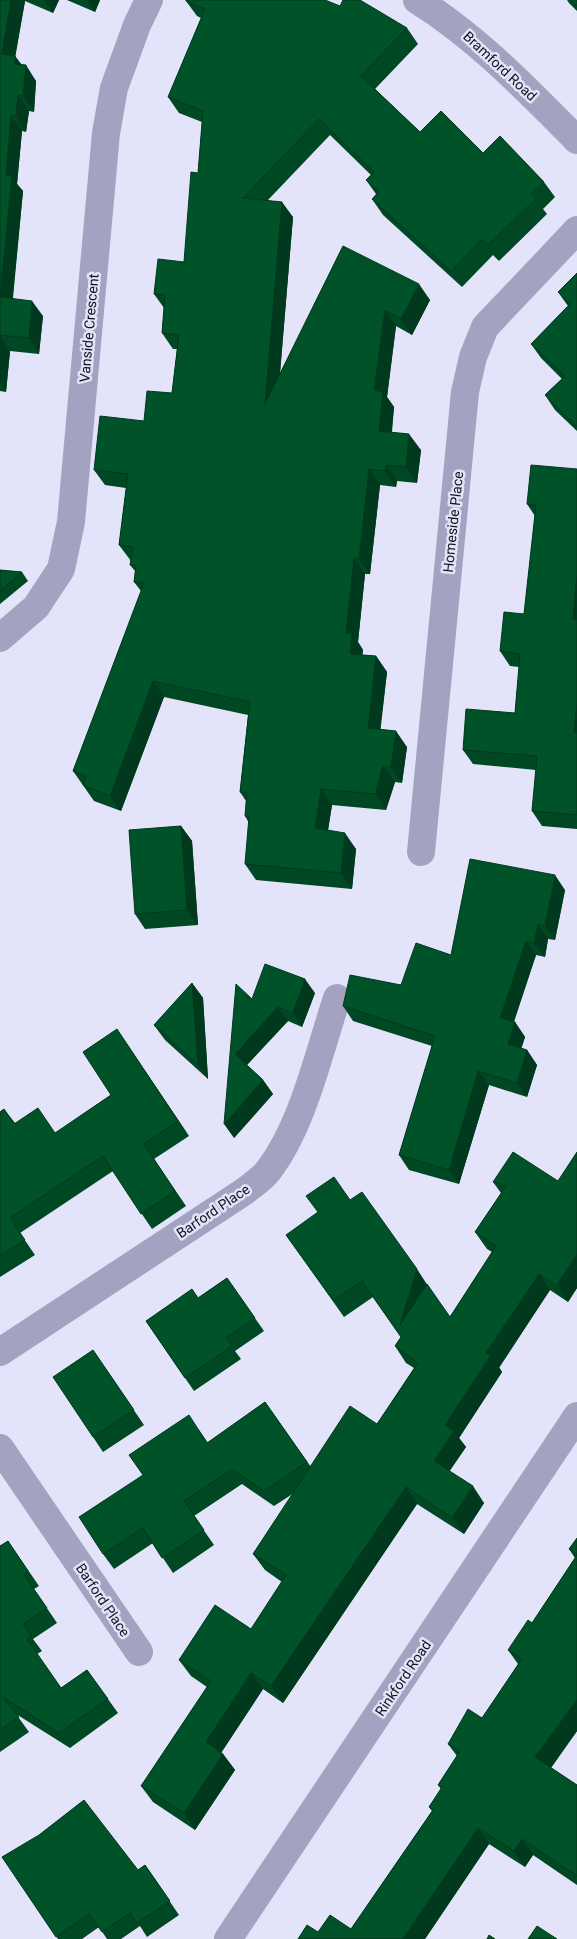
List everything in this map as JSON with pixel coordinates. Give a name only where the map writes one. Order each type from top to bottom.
[{"type":"street","name":"Vanside Crescent","points":[[0,638],[36,607],[61,570],[71,522],[108,124],[114,88],[137,25],[149,0]]},
{"type":"street","name":"Bramford Road","points":[[416,0],[459,28],[499,62],[577,140]]},
{"type":"street","name":"Homeside Place","points":[[421,852],[465,392],[473,356],[485,327],[577,230]]},
{"type":"street","name":"Barford Place","points":[[0,1352],[245,1191],[267,1173],[286,1144],[296,1120],[337,998]]},
{"type":"street","name":"Rinkford Road","points":[[228,1939],[577,1416]]},
{"type":"street","name":"Barford Place","points":[[0,1448],[139,1652]]},
{"type":"building","points":[[0,0],[11,0],[2,54],[15,56],[15,64],[26,65],[23,96],[18,95],[16,116],[11,116],[6,175],[12,176],[0,297]]},
{"type":"building","points":[[186,0],[325,0],[340,6],[343,0],[360,0],[407,28],[361,76],[420,132],[441,111],[483,153],[500,136],[544,182],[531,194],[536,199],[488,245],[482,239],[451,271],[372,199],[379,192],[366,180],[374,172],[319,119],[243,198],[282,202],[265,404],[343,246],[419,284],[401,319],[385,310],[374,390],[383,392],[379,431],[409,434],[406,467],[386,465],[385,471],[369,469],[359,559],[354,558],[346,633],[352,634],[350,654],[376,656],[368,728],[396,731],[391,767],[383,766],[375,794],[321,789],[315,828],[345,833],[341,873],[245,864],[249,817],[245,816],[247,793],[240,792],[250,702],[153,681],[110,796],[83,785],[86,776],[73,771],[144,583],[134,582],[136,565],[130,565],[133,547],[119,545],[128,474],[94,470],[100,416],[144,421],[147,391],[172,393],[179,335],[162,333],[165,295],[154,294],[158,259],[184,262],[191,172],[198,173],[203,111],[168,97],[205,9]]},
{"type":"building","points":[[571,0],[577,0],[577,6]]},
{"type":"building","points":[[577,273],[577,427],[545,395],[565,376],[531,344],[570,304],[558,292]]},
{"type":"building","points":[[0,297],[32,301],[29,338],[0,335]]},
{"type":"building","points":[[531,465],[577,469],[577,574],[573,619],[577,619],[577,703],[574,732],[577,733],[577,815],[532,811],[537,756],[463,750],[466,709],[515,713],[520,654],[500,651],[504,612],[524,614],[536,505],[527,504]]},
{"type":"building","points":[[0,570],[22,572],[0,591]]},
{"type":"building","points":[[181,826],[187,910],[135,914],[129,830]]},
{"type":"building","points":[[470,859],[555,875],[545,925],[538,924],[534,943],[526,941],[500,1018],[515,1022],[508,1044],[527,1050],[517,1083],[478,1071],[449,1170],[399,1155],[435,1036],[343,1006],[350,975],[401,985],[416,943],[451,955]]},
{"type":"building","points":[[265,964],[305,979],[293,1013],[278,1007],[235,1054],[263,1080],[224,1124],[236,984],[252,999]]},
{"type":"building","points":[[192,983],[198,1064],[154,1025]]},
{"type":"building","points":[[117,1029],[178,1121],[144,1144],[175,1191],[141,1214],[103,1156],[10,1218],[25,1240],[0,1256],[0,1112],[4,1109],[14,1124],[38,1108],[55,1133],[111,1095],[83,1052]]},
{"type":"building","points":[[513,1152],[558,1181],[577,1152],[577,1254],[557,1285],[539,1274],[486,1353],[491,1355],[445,1425],[454,1431],[434,1461],[473,1486],[452,1518],[406,1487],[271,1686],[251,1673],[206,1742],[223,1754],[184,1813],[141,1786],[211,1681],[179,1660],[215,1605],[251,1629],[286,1575],[253,1554],[350,1406],[377,1424],[418,1363],[395,1346],[401,1337],[362,1281],[333,1300],[286,1235],[318,1212],[306,1196],[334,1177],[350,1200],[362,1192],[417,1269],[400,1325],[427,1284],[450,1317],[496,1246],[475,1232],[506,1186],[493,1182]]},
{"type":"building","points":[[227,1278],[255,1318],[226,1338],[232,1346],[185,1378],[146,1321],[192,1289],[198,1298]]},
{"type":"building","points":[[93,1350],[134,1410],[93,1437],[53,1377]]},
{"type":"building","points":[[265,1402],[307,1462],[264,1491],[232,1469],[184,1501],[204,1530],[162,1558],[143,1528],[103,1554],[79,1517],[143,1475],[129,1455],[189,1415],[207,1443]]},
{"type":"building","points":[[577,1538],[577,1555],[569,1549]]},
{"type":"building","points":[[8,1541],[28,1571],[24,1575],[47,1608],[23,1624],[31,1636],[27,1639],[61,1688],[87,1670],[108,1699],[59,1733],[3,1697],[19,1717],[0,1730],[0,1546]]},
{"type":"building","points":[[577,1555],[577,1700],[535,1757],[577,1785],[577,1876],[522,1839],[514,1851],[478,1828],[403,1939],[298,1939],[307,1925],[318,1932],[330,1915],[351,1929],[433,1810],[429,1807],[442,1787],[438,1785],[460,1751],[448,1744],[468,1709],[482,1718],[522,1659],[508,1650],[528,1620],[532,1623]]},
{"type":"building","points":[[84,1800],[138,1870],[145,1865],[170,1901],[137,1923],[130,1913],[102,1932],[89,1914],[56,1937],[2,1857],[39,1835]]},
{"type":"building","points":[[537,1926],[557,1939],[528,1939]]},
{"type":"building","points":[[489,1935],[495,1939],[487,1939]]}]
